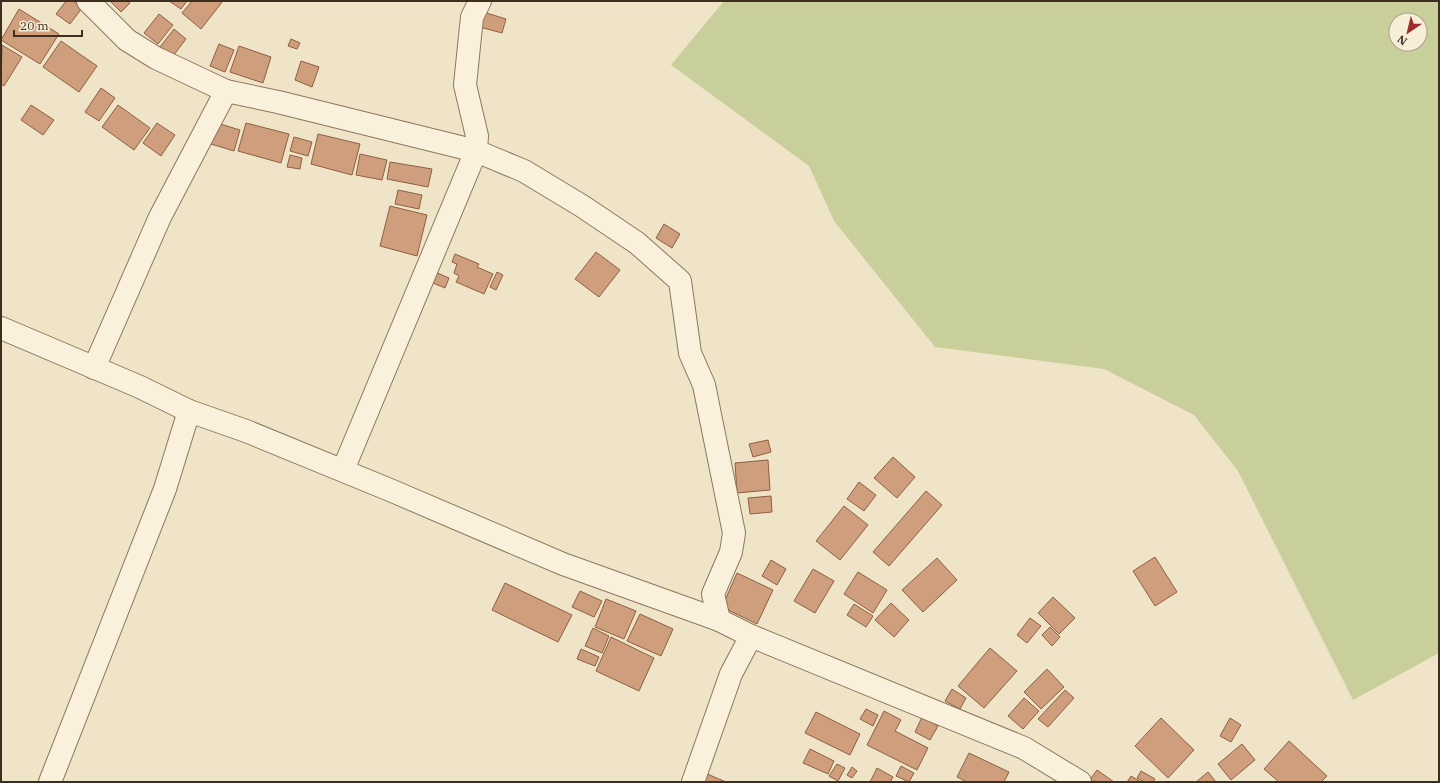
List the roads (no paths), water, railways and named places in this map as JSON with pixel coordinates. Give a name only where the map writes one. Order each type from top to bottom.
[{"type":"street","points":[[88,1],[128,40],[156,58],[226,91],[278,102],[476,151],[524,170],[582,206],[637,243],[680,281],[690,353],[704,385],[734,533],[731,552],[713,594],[719,620]]},
{"type":"street","points":[[343,470],[476,151],[477,136],[465,85],[472,17],[480,1]]},
{"type":"street","points":[[94,368],[160,217],[226,91]]},
{"type":"street","points":[[1,328],[189,411],[246,430],[563,564],[719,620],[751,636],[1024,748],[1080,782]]},
{"type":"street","points":[[50,782],[165,489],[189,411]]},
{"type":"street","points":[[693,782],[731,674],[751,636]]}]
